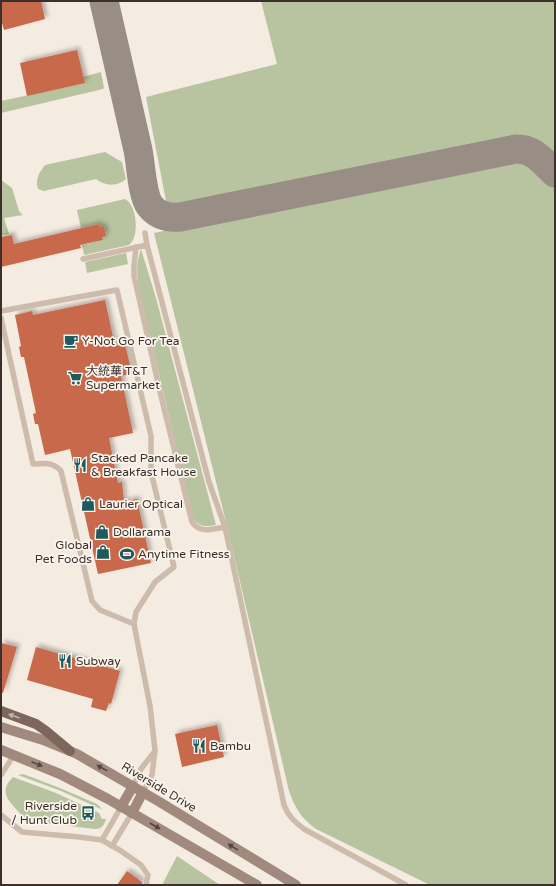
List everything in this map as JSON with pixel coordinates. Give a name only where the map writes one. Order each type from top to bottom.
[{"type":"main road","points":[[1,711],[36,724],[70,751]]},
{"type":"main road","name":"Riverside Drive","points":[[1,727],[43,740],[70,751],[133,786],[296,885]]},
{"type":"main road","points":[[1,750],[60,774],[132,813],[257,885]]},
{"type":"main road","points":[[121,807],[133,786]]},
{"type":"main road","points":[[132,813],[143,792]]},
{"type":"lane","points":[[144,233],[209,482],[225,527],[284,806],[291,819],[304,829],[406,885]]},
{"type":"lane","points":[[83,259],[147,245]]},
{"type":"lane","points":[[136,247],[134,276],[160,392],[192,522],[197,528],[204,530],[225,527]]},
{"type":"lane","points":[[1,311],[117,290],[151,436],[151,472],[174,567],[155,582],[136,612],[134,624],[150,706],[155,750],[152,775],[143,792]]},
{"type":"lane","points":[[1,318],[33,464],[53,464],[61,471],[92,601],[100,610],[134,624]]},
{"type":"lane","points":[[133,786],[141,769],[155,750]]},
{"type":"lane","points":[[1,775],[14,755]]},
{"type":"lane","points":[[102,840],[121,807]]},
{"type":"lane","points":[[112,846],[132,813]]},
{"type":"lane","points":[[1,814],[22,832],[102,840],[141,865],[148,875],[146,885]]},
{"type":"green space","points":[[261,1],[555,1],[555,161],[530,138],[181,209],[166,201],[146,97],[277,64]]},
{"type":"green space","points":[[101,72],[103,89],[1,113],[1,101],[84,83],[83,77]]},
{"type":"green space","points":[[105,152],[122,162],[126,179],[122,182],[111,185],[96,179],[44,191],[38,189],[38,176],[45,165]]},
{"type":"green space","points":[[507,158],[520,159],[530,162],[555,185],[555,885],[430,885],[316,829],[302,817],[291,797],[227,526],[154,233]]},
{"type":"green space","points":[[1,180],[12,188],[19,211],[23,215],[4,218],[9,234],[1,236]]},
{"type":"green space","points":[[125,199],[129,202],[132,208],[136,221],[135,235],[132,241],[129,245],[84,255],[82,245],[103,240],[102,237],[106,235],[104,226],[100,227],[99,224],[81,228],[77,210]]},
{"type":"green space","points":[[141,249],[156,298],[216,525],[203,526],[198,524],[193,519],[140,294],[137,272]]},
{"type":"green space","points":[[126,253],[128,264],[87,273],[85,262]]},
{"type":"green space","points":[[23,774],[97,804],[102,809],[61,791],[18,775]]},
{"type":"green space","points":[[13,777],[56,793],[99,813],[102,819],[106,819],[104,824],[101,828],[95,829],[27,821],[9,801],[6,794],[7,786]]},
{"type":"green space","points":[[177,856],[220,885],[162,885]]},
{"type":"building","points":[[1,1],[41,1],[45,19],[4,30],[1,19]]},
{"type":"building","points":[[77,50],[85,83],[27,96],[20,63]]},
{"type":"building","points":[[99,224],[100,227],[104,226],[106,236],[102,237],[103,240],[80,245],[81,248],[1,267],[1,237],[12,235],[14,244]]},
{"type":"building","name":"大統華 T&T Supermarket","points":[[105,300],[115,346],[125,344],[132,374],[121,376],[133,433],[109,438],[118,483],[122,482],[124,502],[137,499],[151,563],[98,574],[70,449],[45,455],[38,424],[35,424],[33,414],[36,413],[24,357],[21,357],[19,347],[21,346],[15,315],[32,311],[33,315]]},
{"type":"building","points":[[1,643],[17,647],[3,693],[1,693]]},
{"type":"building","points":[[36,647],[120,671],[111,704],[109,703],[106,711],[91,707],[93,699],[27,680]]},
{"type":"building","name":"Bambu","points":[[217,725],[224,757],[182,767],[175,734]]},
{"type":"building","points":[[127,871],[142,882],[142,885],[117,885]]},
{"type":"taxiway","points":[[104,1],[138,150],[145,195],[150,206],[164,216],[180,217],[516,149],[522,149],[533,153],[555,173]]},
{"type":"place","name":"Y-Not Go For Tea","points":[[71,341]]},
{"type":"place","name":"大統華 T&T Supermarket","points":[[75,378]]},
{"type":"place","name":"Stacked Pancake & Breakfast House","points":[[80,465]]},
{"type":"place","name":"Laurier Optical","points":[[88,504]]},
{"type":"place","name":"Dollarama","points":[[102,532]]},
{"type":"place","name":"Global Pet Foods","points":[[103,552]]},
{"type":"place","name":"Anytime Fitness","points":[[127,554]]},
{"type":"place","name":"Subway","points":[[65,661]]},
{"type":"place","name":"Bambu","points":[[199,746]]},
{"type":"place","name":"Riverside / Hunt Club","points":[[88,813]]}]
